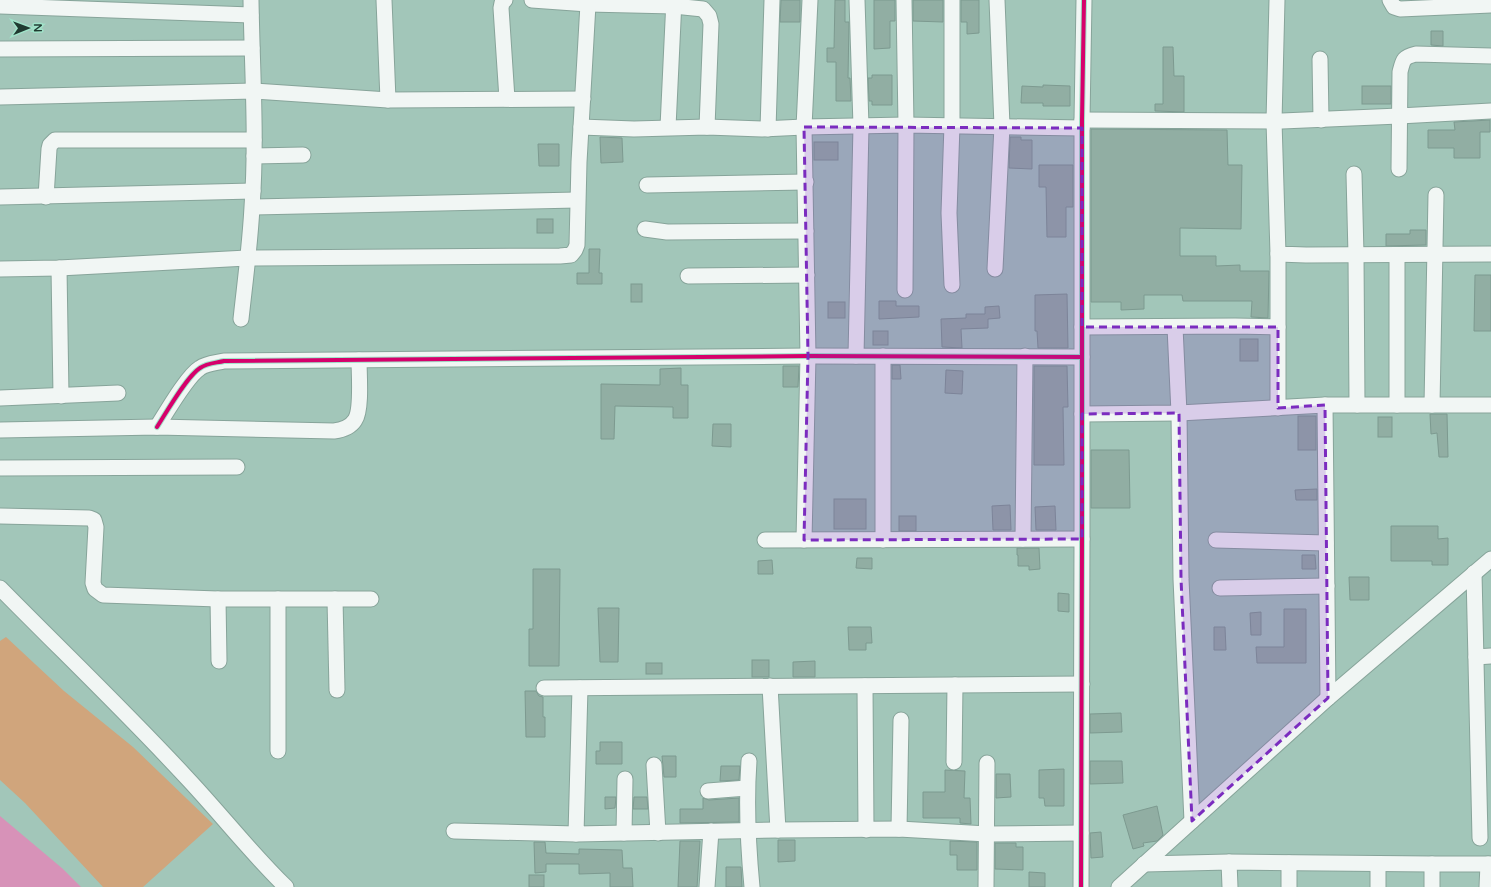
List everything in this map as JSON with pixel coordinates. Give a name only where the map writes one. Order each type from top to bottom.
[{"type":"street","points":[[241,319],[253,191],[254,91],[251,0]]},
{"type":"street","points":[[384,0],[388,100]]},
{"type":"street","points":[[532,0],[588,4],[607,2],[674,3],[703,9],[709,16],[711,24],[707,127]]},
{"type":"street","points":[[768,129],[772,0]]},
{"type":"street","points":[[804,540],[808,356],[804,127],[810,0]]},
{"type":"street","points":[[856,356],[861,126],[857,0]]},
{"type":"street","points":[[904,0],[906,125],[905,290]]},
{"type":"street","points":[[952,0],[952,126],[949,213],[952,285]]},
{"type":"street","points":[[995,269],[1002,126],[997,0]]},
{"type":"street","points":[[1081,887],[1082,124],[1084,0]]},
{"type":"street","points":[[1277,0],[1274,121],[1278,254],[1278,408]]},
{"type":"street","points":[[1390,0],[1394,7],[1400,9],[1491,5]]},
{"type":"street","points":[[503,1],[501,8],[507,99]]},
{"type":"street","points":[[668,128],[674,3]]},
{"type":"street","points":[[0,269],[60,268],[247,258],[571,255],[577,245],[577,200],[588,4]]},
{"type":"street","points":[[0,6],[251,15]]},
{"type":"street","points":[[0,49],[252,48]]},
{"type":"street","points":[[1399,169],[1400,72],[1403,60],[1407,56],[1416,54],[1491,56]]},
{"type":"street","points":[[1320,59],[1321,120]]},
{"type":"street","points":[[0,97],[254,91],[388,100],[541,98],[583,99]]},
{"type":"street","points":[[581,127],[634,129],[707,127],[768,129],[906,125],[1002,126],[1274,121],[1321,120],[1491,110]]},
{"type":"street","points":[[46,197],[49,149],[50,145],[55,140],[254,140]]},
{"type":"street","points":[[254,156],[304,156]]},
{"type":"street","points":[[1354,174],[1357,405]]},
{"type":"street","points":[[647,185],[806,182]]},
{"type":"street","points":[[0,197],[253,191]]},
{"type":"street","points":[[1432,405],[1436,194]]},
{"type":"street","points":[[252,206],[577,200]]},
{"type":"street","points":[[645,229],[668,232],[806,232]]},
{"type":"street","points":[[1278,254],[1491,254]]},
{"type":"street","points":[[1397,255],[1397,405]]},
{"type":"street","points":[[60,268],[61,396]]},
{"type":"street","points":[[688,276],[807,275]]},
{"type":"street","points":[[1175,326],[1179,413],[1181,579],[1192,821]]},
{"type":"street","points":[[1082,327],[1278,327]]},
{"type":"street","points":[[157,427],[188,379],[199,368],[207,364],[224,361],[808,356],[1082,357]]},
{"type":"street","points":[[883,356],[883,540]]},
{"type":"street","points":[[1024,539],[1025,356]]},
{"type":"street","points":[[0,430],[157,427],[334,432],[345,429],[356,419],[359,410],[359,360]]},
{"type":"street","points":[[0,398],[118,393]]},
{"type":"street","points":[[1082,414],[1179,413],[1325,405],[1491,405]]},
{"type":"street","points":[[1325,405],[1328,698]]},
{"type":"street","points":[[0,468],[237,467]]},
{"type":"street","points":[[0,516],[88,518],[94,520],[96,527],[93,583],[95,589],[103,595],[218,599],[371,599]]},
{"type":"street","points":[[765,540],[1082,539]]},
{"type":"street","points":[[1216,540],[1326,543]]},
{"type":"street","points":[[1119,887],[1328,698],[1491,558]]},
{"type":"street","points":[[1474,573],[1476,657],[1484,735],[1480,838]]},
{"type":"street","points":[[1220,588],[1327,586]]},
{"type":"street","points":[[0,588],[149,738],[187,778],[240,839],[286,887]]},
{"type":"street","points":[[218,599],[219,661]]},
{"type":"street","points":[[278,599],[278,751]]},
{"type":"street","points":[[335,599],[337,690]]},
{"type":"street","points":[[1476,657],[1491,656]]},
{"type":"street","points":[[544,688],[1082,684]]},
{"type":"street","points":[[954,762],[955,685]]},
{"type":"street","points":[[770,686],[778,830]]},
{"type":"street","points":[[865,686],[866,830]]},
{"type":"street","points":[[576,834],[580,688]]},
{"type":"street","points":[[899,829],[901,720]]},
{"type":"street","points":[[749,761],[747,788],[747,831],[752,887]]},
{"type":"street","points":[[986,887],[987,763]]},
{"type":"street","points":[[654,765],[658,833]]},
{"type":"street","points":[[624,833],[625,779]]},
{"type":"street","points":[[708,791],[747,788]]},
{"type":"street","points":[[454,831],[576,834],[899,829],[987,834],[1081,833]]},
{"type":"street","points":[[707,887],[711,831]]},
{"type":"street","points":[[1144,864],[1230,862],[1489,864],[1487,887]]},
{"type":"street","points":[[1230,862],[1230,887]]},
{"type":"street","points":[[1288,863],[1289,887]]},
{"type":"street","points":[[1378,864],[1378,887]]},
{"type":"street","points":[[1432,864],[1432,887]]},
{"type":"highlighted area","points":[[804,127],[1082,128],[1082,327],[1278,327],[1278,408],[1325,405],[1328,698],[1192,821],[1181,579],[1179,413],[1082,414],[1082,539],[804,540],[808,356]]},
{"type":"shaded area","points":[[6,637],[64,691],[133,747],[213,824],[143,887],[103,887],[25,803],[0,780],[0,641]]},
{"type":"shaded area","points":[[0,816],[63,869],[81,887],[0,887]]},
{"type":"building","points":[[781,0],[800,0],[800,22],[780,22]]},
{"type":"building","points":[[835,0],[845,0],[845,22],[849,22],[848,78],[850,78],[851,101],[836,101],[836,62],[827,62],[827,48],[834,48]]},
{"type":"building","points":[[874,0],[895,0],[895,21],[890,21],[890,48],[874,49]]},
{"type":"building","points":[[913,0],[943,0],[943,22],[913,21]]},
{"type":"building","points":[[961,0],[979,0],[979,33],[967,34],[967,22],[961,22]]},
{"type":"building","points":[[1431,31],[1443,31],[1443,46],[1431,45]]},
{"type":"building","points":[[1163,47],[1173,47],[1174,76],[1184,76],[1184,112],[1155,111],[1155,104],[1163,104]]},
{"type":"building","points":[[872,75],[892,75],[892,105],[872,105],[872,101],[869,101],[868,78],[872,78]]},
{"type":"building","points":[[1043,85],[1070,86],[1070,106],[1043,106],[1043,103],[1021,103],[1022,86],[1043,87]]},
{"type":"building","points":[[1362,86],[1391,86],[1391,104],[1362,104]]},
{"type":"building","points":[[1490,120],[1490,132],[1480,132],[1480,158],[1454,158],[1454,148],[1428,148],[1428,130],[1455,130],[1454,122]]},
{"type":"building","points":[[1091,129],[1227,130],[1228,165],[1242,165],[1241,229],[1180,228],[1180,256],[1216,256],[1216,266],[1240,265],[1240,271],[1269,271],[1268,318],[1251,317],[1252,301],[1183,301],[1182,295],[1144,295],[1144,309],[1121,310],[1121,302],[1091,302]]},
{"type":"building","points":[[600,137],[622,138],[623,162],[601,163]]},
{"type":"building","points":[[1010,137],[1021,137],[1021,140],[1032,140],[1032,169],[1009,168]]},
{"type":"building","points":[[814,142],[838,142],[838,160],[814,160]]},
{"type":"building","points":[[538,144],[559,144],[559,166],[539,166]]},
{"type":"building","points":[[1039,165],[1073,165],[1073,207],[1066,207],[1066,237],[1047,237],[1046,187],[1039,187]]},
{"type":"building","points":[[537,219],[553,219],[553,233],[537,233]]},
{"type":"building","points":[[1410,230],[1426,230],[1426,245],[1386,246],[1386,234],[1410,234]]},
{"type":"building","points":[[589,249],[600,249],[599,273],[602,273],[602,284],[577,284],[577,273],[589,273]]},
{"type":"building","points":[[1475,275],[1491,275],[1491,331],[1474,331]]},
{"type":"building","points":[[631,284],[642,284],[642,302],[631,302]]},
{"type":"building","points":[[1067,294],[1068,348],[1038,348],[1037,331],[1035,331],[1035,295]]},
{"type":"building","points":[[879,301],[896,301],[896,306],[919,306],[919,317],[879,319]]},
{"type":"building","points":[[828,302],[845,302],[845,318],[828,318]]},
{"type":"building","points":[[999,306],[1000,318],[988,319],[988,328],[961,329],[962,348],[942,347],[941,319],[966,318],[966,314],[985,314],[985,307]]},
{"type":"building","points":[[873,331],[888,331],[888,345],[873,345]]},
{"type":"building","points":[[1240,339],[1258,339],[1258,361],[1240,361]]},
{"type":"building","points":[[892,365],[900,365],[901,379],[892,379]]},
{"type":"building","points":[[783,366],[799,366],[798,387],[783,387]]},
{"type":"building","points":[[1034,366],[1067,366],[1068,407],[1063,407],[1064,465],[1034,465]]},
{"type":"building","points":[[681,368],[681,385],[688,385],[688,418],[673,418],[673,407],[615,406],[614,439],[601,439],[601,384],[660,385],[660,369]]},
{"type":"building","points":[[946,370],[963,371],[962,394],[945,393]]},
{"type":"building","points":[[1430,414],[1447,414],[1448,457],[1439,457],[1437,433],[1431,434]]},
{"type":"building","points":[[1298,416],[1316,416],[1316,450],[1298,450]]},
{"type":"building","points":[[1378,417],[1392,417],[1392,437],[1378,437]]},
{"type":"building","points":[[713,424],[731,424],[731,447],[712,446]]},
{"type":"building","points":[[1091,450],[1129,450],[1130,508],[1091,508]]},
{"type":"building","points":[[1317,489],[1317,500],[1296,500],[1295,490]]},
{"type":"building","points":[[834,499],[866,499],[866,529],[834,529]]},
{"type":"building","points":[[1010,505],[1011,530],[993,530],[992,506]]},
{"type":"building","points":[[1055,506],[1056,530],[1036,530],[1035,507]]},
{"type":"building","points":[[899,516],[916,516],[916,531],[899,531]]},
{"type":"building","points":[[1391,526],[1438,526],[1438,539],[1448,538],[1448,565],[1432,565],[1432,561],[1391,561]]},
{"type":"building","points":[[1017,548],[1039,548],[1040,569],[1029,570],[1029,566],[1018,566]]},
{"type":"building","points":[[1302,555],[1315,555],[1316,569],[1302,569]]},
{"type":"building","points":[[857,558],[872,558],[872,569],[856,568]]},
{"type":"building","points":[[772,560],[773,574],[758,574],[758,561]]},
{"type":"building","points":[[533,569],[560,569],[559,666],[529,666],[529,629],[533,629]]},
{"type":"building","points":[[1349,577],[1369,577],[1369,600],[1350,600]]},
{"type":"building","points":[[1058,593],[1069,594],[1069,612],[1058,611]]},
{"type":"building","points":[[598,608],[619,608],[618,662],[600,662]]},
{"type":"building","points":[[1284,609],[1306,609],[1306,663],[1257,663],[1256,647],[1284,647]]},
{"type":"building","points":[[1261,612],[1261,635],[1251,635],[1250,613]]},
{"type":"building","points":[[848,627],[871,627],[872,643],[866,643],[866,650],[849,650]]},
{"type":"building","points":[[1214,627],[1225,627],[1226,650],[1214,650]]},
{"type":"building","points":[[752,660],[769,660],[769,677],[752,677]]},
{"type":"building","points":[[815,661],[815,677],[793,677],[793,662]]},
{"type":"building","points":[[646,663],[662,663],[662,674],[646,674]]},
{"type":"building","points":[[525,691],[536,691],[539,696],[543,697],[545,737],[526,737]]},
{"type":"building","points":[[1121,713],[1122,732],[1090,733],[1090,714]]},
{"type":"building","points":[[600,742],[622,742],[622,764],[596,764],[596,751],[600,751]]},
{"type":"building","points":[[662,756],[676,756],[676,777],[664,777]]},
{"type":"building","points":[[1090,761],[1122,761],[1123,783],[1090,784]]},
{"type":"building","points":[[721,766],[740,766],[739,780],[720,781]]},
{"type":"building","points":[[1064,769],[1064,806],[1045,806],[1044,798],[1039,798],[1039,770]]},
{"type":"building","points":[[945,770],[965,771],[964,798],[970,798],[971,824],[960,823],[960,818],[923,818],[923,792],[945,792]]},
{"type":"building","points":[[996,774],[1010,774],[1011,797],[996,798]]},
{"type":"building","points":[[605,797],[616,797],[615,808],[605,809]]},
{"type":"building","points":[[634,797],[647,797],[648,809],[633,809]]},
{"type":"building","points":[[703,798],[709,800],[739,798],[739,822],[680,823],[680,809],[703,809]]},
{"type":"building","points":[[1157,806],[1163,835],[1157,841],[1143,843],[1144,846],[1133,849],[1123,815]]},
{"type":"building","points":[[1101,832],[1103,857],[1091,858],[1090,833]]},
{"type":"building","points":[[778,840],[795,840],[795,861],[778,862]]},
{"type":"building","points":[[680,841],[700,841],[697,887],[678,887]]},
{"type":"building","points":[[950,841],[977,842],[977,870],[957,870],[957,855],[950,855]]},
{"type":"building","points":[[534,842],[545,842],[546,853],[579,854],[579,849],[622,850],[623,868],[632,868],[633,887],[610,887],[610,873],[579,874],[579,864],[546,864],[546,872],[535,873]]},
{"type":"building","points":[[995,843],[1016,843],[1016,847],[1023,847],[1023,870],[995,869]]},
{"type":"building","points":[[726,867],[741,867],[742,887],[726,887]]},
{"type":"building","points":[[1029,872],[1045,873],[1045,887],[1029,887]]},
{"type":"building","points":[[529,875],[544,875],[544,887],[529,887]]},
{"type":"cycle path","points":[[1081,887],[1082,120],[1084,0]]},
{"type":"cycle path","points":[[157,427],[177,395],[195,372],[206,365],[224,361],[808,356],[1082,357]]}]
